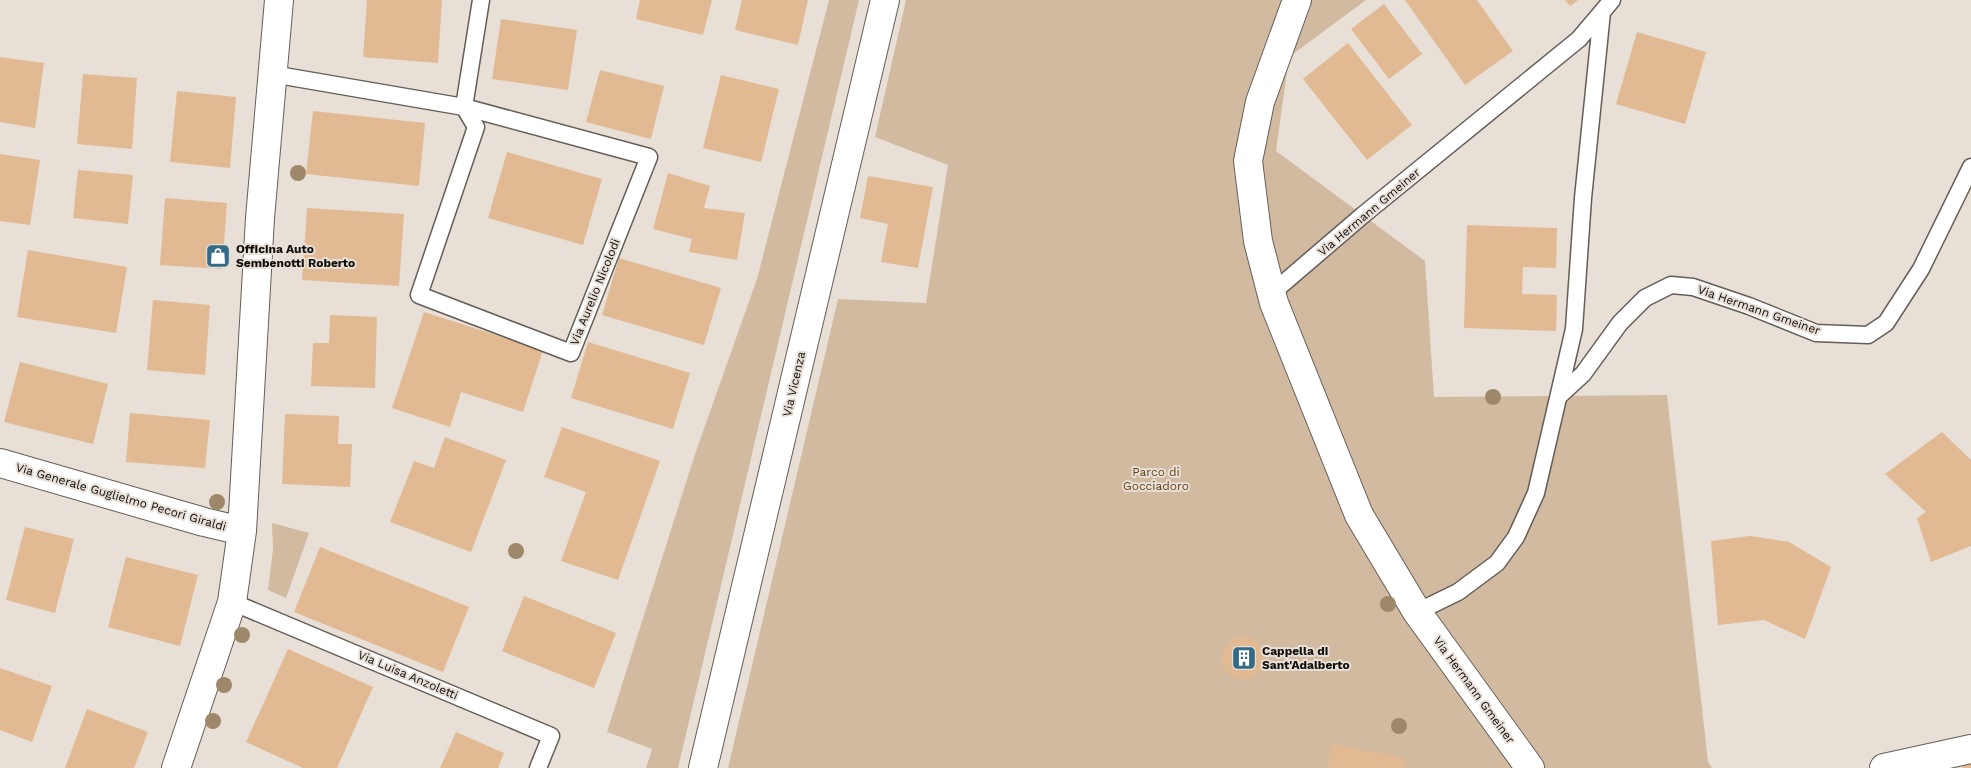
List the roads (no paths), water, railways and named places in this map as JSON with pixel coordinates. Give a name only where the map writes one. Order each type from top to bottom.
[{"type":"street","points":[[176,768],[232,602],[242,531],[260,218],[279,0]]},
{"type":"street","name":"Via Vicenza","points":[[703,768],[885,0]]},
{"type":"street","name":"Via Hermann Gmeiner","points":[[1297,0],[1260,102],[1248,161],[1258,241],[1272,293],[1359,515],[1417,612],[1530,768]]},
{"type":"street","name":"Via Generale Guglielmo Pecori Giraldi","points":[[2,468],[242,531]]},
{"type":"street","points":[[1884,768],[1971,749]]},
{"type":"lane","points":[[464,107],[481,0]]},
{"type":"lane","name":"Via Hermann Gmeiner","points":[[1272,293],[1363,215],[1579,39],[1607,6]]},
{"type":"lane","name":"Via Hermann Gmeiner","points":[[1417,612],[1458,592],[1497,563],[1516,537],[1536,493],[1574,329],[1583,198],[1607,6]]},
{"type":"lane","name":"Via Aurelio Nicolodi","points":[[272,74],[464,107],[650,157],[571,353],[419,295],[476,127],[464,107]]},
{"type":"lane","name":"Via Hermann Gmeiner","points":[[1559,396],[1583,374],[1620,323],[1646,298],[1671,285],[1693,287],[1749,306],[1816,333],[1868,335],[1886,323],[1921,270],[1971,168]]},
{"type":"lane","name":"Via Luisa Anzoletti","points":[[232,602],[551,736],[538,768]]},
{"type":"place","name":"Officina Auto Sembenotti Roberto","points":[[218,256]]},
{"type":"place","name":"Cappella di Sant'Adalberto","points":[[1244,658]]},
{"type":"park label","name":"Parco di Gocciadoro","points":[[1156,479]]}]
